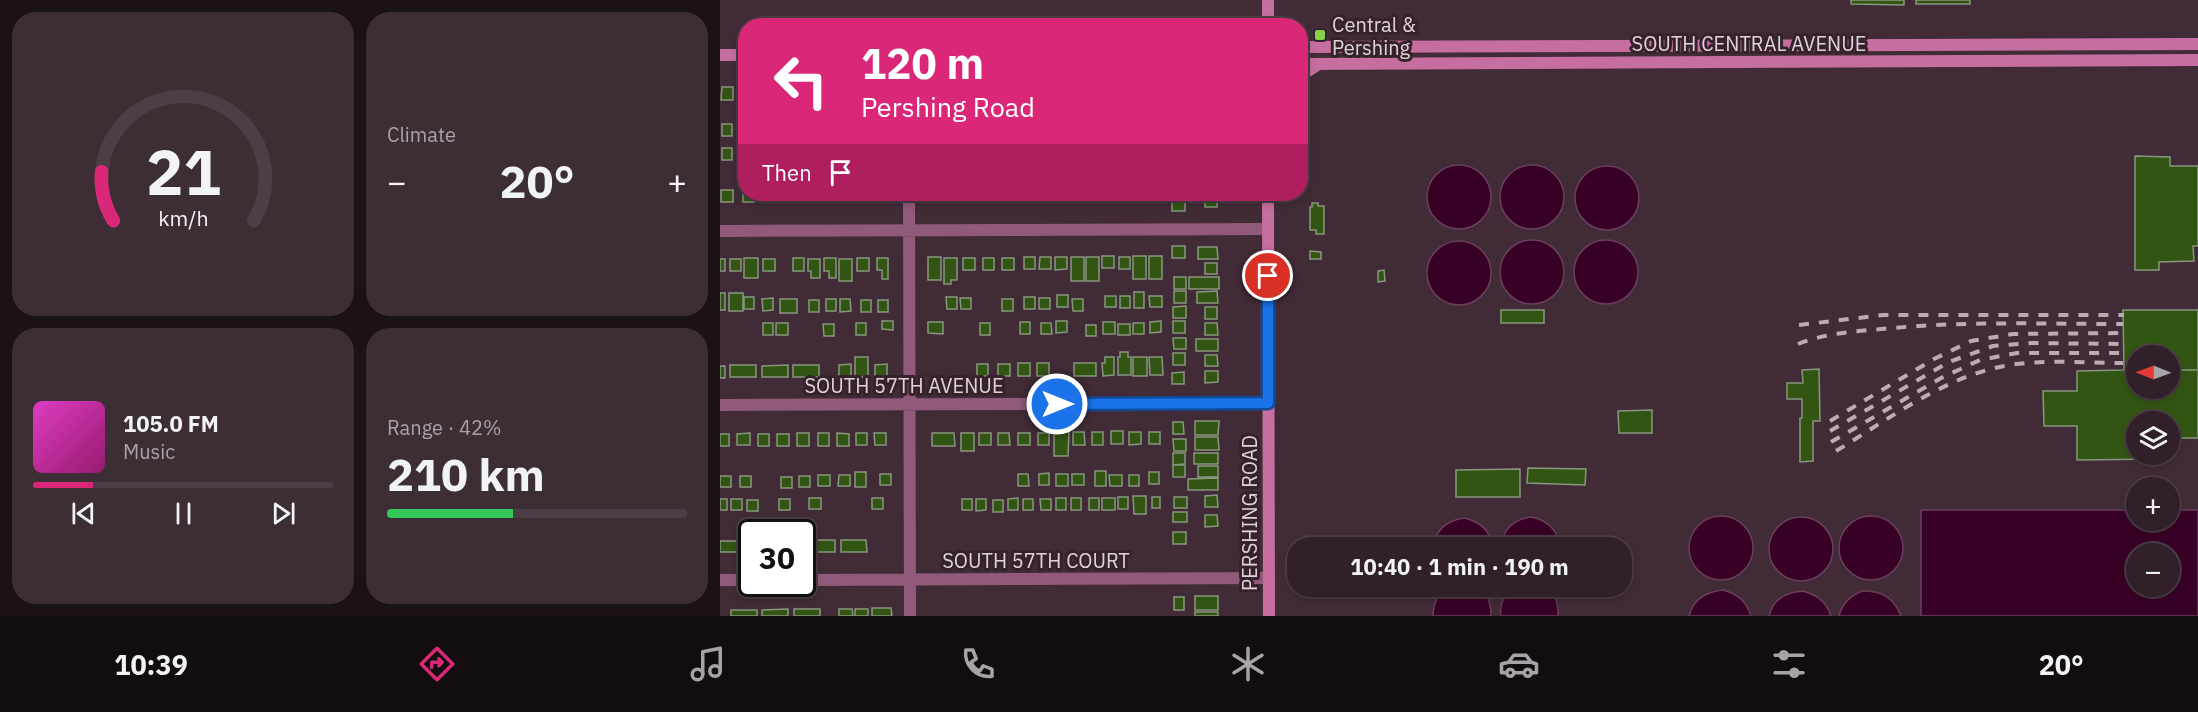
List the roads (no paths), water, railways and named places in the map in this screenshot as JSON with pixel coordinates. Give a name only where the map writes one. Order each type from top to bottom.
[{"type":"main road","points":[[1268,0],[1268,18]]},
{"type":"main road","name":"SOUTH CENTRAL AVENUE","points":[[1308,47],[2198,44]]},
{"type":"main road","points":[[720,55],[738,55]]},
{"type":"main road","name":"SOUTH CENTRAL AVENUE","points":[[1308,64],[2198,60]]},
{"type":"main road","points":[[1308,70],[1319,64]]},
{"type":"main road","name":"PERSHING ROAD","points":[[1268,201],[1269,616]]},
{"type":"street","points":[[909,201],[910,616]]},
{"type":"street","points":[[720,231],[1268,228]]},
{"type":"street","name":"SOUTH 57TH AVENUE","points":[[720,405],[1268,403]]},
{"type":"street","name":"SOUTH 57TH COURT","points":[[816,580],[1269,578]]},
{"type":"street","points":[[720,580],[738,580]]},
{"type":"railway","points":[[1799,325],[1883,315],[2124,315]]},
{"type":"railway","points":[[1798,344],[1845,333],[1950,324],[2123,324]]},
{"type":"railway","points":[[1830,421],[1934,359],[1971,341],[2013,334],[2123,333]]},
{"type":"railway","points":[[1830,431],[1949,362],[1993,346],[2032,343],[2123,344]]},
{"type":"railway","points":[[1831,442],[1941,378],[1980,360],[2017,353],[2123,353]]},
{"type":"railway","points":[[1836,451],[1933,392],[1974,374],[2027,363],[2123,363]]},
{"type":"place","name":"Central & Pershing","points":[[1320,35]]}]
